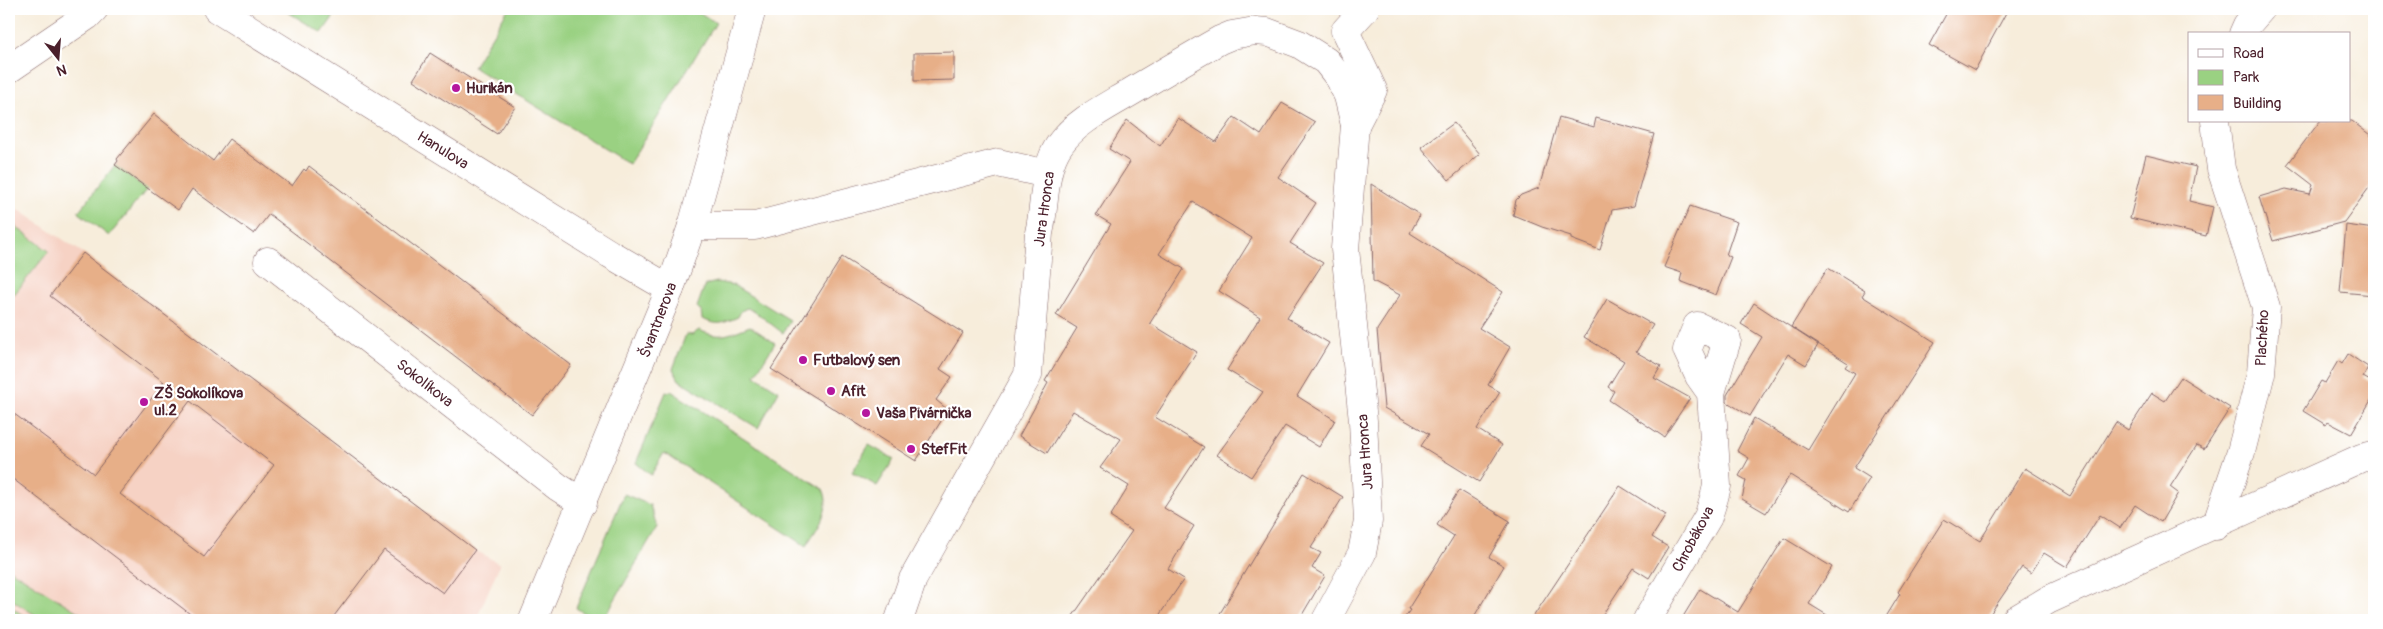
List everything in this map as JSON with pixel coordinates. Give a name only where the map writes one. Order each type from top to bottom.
[{"type":"street","points":[[9,69],[87,16],[94,9]]},
{"type":"street","name":"Hanulova","points":[[217,9],[670,289]]},
{"type":"street","name":"Švantnerova","points":[[534,620],[670,289],[692,226],[752,9]]},
{"type":"street","name":"Jura Hronca","points":[[1355,125],[1373,90],[1346,31],[1365,9]]},
{"type":"street","points":[[2244,32],[2247,25],[2261,9]]},
{"type":"street","name":"Jura Hronca","points":[[899,620],[913,579],[1028,375],[1039,233],[1044,212],[1047,174],[1060,144],[1080,125],[1220,40],[1232,35],[1255,31],[1267,32],[1300,44],[1326,61],[1340,79],[1348,96],[1355,125],[1345,249],[1363,421],[1368,521],[1362,553],[1326,620]]},
{"type":"street","name":"Plachého","points":[[2216,122],[2222,169],[2266,307],[2261,373],[2242,452],[2216,526]]},
{"type":"street","points":[[692,226],[755,226],[998,163],[1047,174]]},
{"type":"street","name":"Sokolíkova","points":[[268,261],[558,487],[583,504]]},
{"type":"street","name":"Chrobákova","points":[[1647,620],[1708,517],[1714,498],[1717,486],[1711,393]]},
{"type":"street","points":[[2015,620],[2048,600],[2216,526],[2361,458],[2374,455]]},
{"type":"shaded area","name":"ZŠ Sokolíkova ul.2","points":[[9,203],[83,253],[475,550],[500,564],[476,620],[9,620]]},
{"type":"green space","points":[[283,9],[339,9],[322,33]]},
{"type":"green space","points":[[508,9],[694,9],[716,23],[629,164],[473,67]]},
{"type":"green space","points":[[115,165],[147,189],[109,236],[78,212]]},
{"type":"green space","points":[[9,222],[49,251],[9,301]]},
{"type":"green space","points":[[717,282],[733,285],[790,320],[783,333],[760,315],[747,308],[741,311],[738,317],[724,323],[712,323],[702,319],[701,311],[697,307],[705,285]]},
{"type":"green space","points":[[750,326],[775,343],[755,375],[779,391],[758,428],[679,380],[673,369],[686,334],[692,335],[699,330],[713,335],[725,335]]},
{"type":"green space","points":[[671,391],[823,489],[826,497],[825,512],[806,546],[664,453],[651,475],[636,463],[666,392]]},
{"type":"green space","points":[[869,445],[894,459],[877,486],[852,472]]},
{"type":"green space","points":[[624,494],[650,505],[657,527],[603,620],[596,620],[576,608]]},
{"type":"green space","points":[[9,569],[91,620],[43,620],[9,598]]},
{"type":"green space","points":[[9,606],[31,620],[9,620]]},
{"type":"building","points":[[1949,9],[2008,9],[1975,70],[1929,45]]},
{"type":"building","points":[[954,52],[954,80],[914,81],[914,53]]},
{"type":"building","name":"Hurikán","points":[[430,53],[515,107],[497,134],[413,80]]},
{"type":"building","points":[[1282,103],[1315,122],[1278,177],[1316,203],[1290,243],[1323,263],[1287,318],[1329,343],[1297,396],[1335,420],[1319,447],[1285,426],[1251,477],[1217,455],[1263,392],[1227,370],[1260,317],[1219,291],[1252,238],[1193,202],[1159,254],[1184,269],[1150,323],[1197,352],[1155,417],[1204,447],[1164,508],[1194,526],[1168,569],[1184,579],[1156,620],[1070,620],[1132,531],[1110,517],[1129,486],[1100,468],[1121,439],[1073,411],[1047,453],[1019,436],[1048,383],[1045,381],[1077,328],[1056,315],[1111,224],[1096,215],[1130,162],[1109,149],[1127,120],[1160,146],[1178,118],[1216,142],[1234,117],[1261,135]]},
{"type":"building","points":[[154,114],[213,161],[229,139],[292,186],[304,169],[306,171],[309,166],[571,365],[532,415],[269,214],[254,234],[192,189],[178,210],[115,165],[118,161],[117,159]]},
{"type":"building","points":[[1559,117],[1594,127],[1596,118],[1654,134],[1634,206],[1612,210],[1600,250],[1571,239],[1571,236],[1513,215],[1516,200],[1521,195],[1539,188]]},
{"type":"building","points":[[2352,121],[2374,138],[2374,181],[2344,222],[2273,241],[2259,197],[2286,189],[2310,194],[2313,185],[2287,165],[2319,122]]},
{"type":"building","points":[[1454,123],[1480,154],[1449,180],[1421,147]]},
{"type":"building","points":[[2146,155],[2196,167],[2189,201],[2213,207],[2206,236],[2130,218]]},
{"type":"building","points":[[1371,184],[1420,215],[1410,233],[1503,292],[1479,328],[1510,347],[1488,385],[1500,392],[1477,429],[1502,445],[1479,482],[1421,446],[1429,434],[1384,408],[1377,330],[1400,295],[1373,281]]},
{"type":"building","points":[[1690,206],[1737,222],[1726,255],[1731,257],[1716,295],[1680,281],[1682,273],[1664,267]]},
{"type":"building","points":[[2346,225],[2374,229],[2374,295],[2340,292]]},
{"type":"building","points":[[83,253],[475,550],[443,593],[384,550],[331,620],[198,620],[9,476],[9,410],[94,474],[164,382],[50,296]],"holes":[[[190,401],[274,465],[204,557],[120,494]]]},
{"type":"building","points":[[842,257],[963,333],[940,369],[952,377],[936,400],[948,410],[916,461],[771,369]]},
{"type":"building","points":[[1828,268],[1865,291],[1862,296],[1935,342],[1854,468],[1870,478],[1849,512],[1790,475],[1766,513],[1742,499],[1746,480],[1739,476],[1749,458],[1737,451],[1754,418],[1808,450],[1855,373],[1845,367],[1848,363],[1791,327]]},
{"type":"building","points":[[1607,299],[1653,325],[1636,352],[1661,366],[1654,378],[1690,398],[1664,437],[1609,400],[1614,391],[1608,387],[1624,361],[1584,337]]},
{"type":"building","points":[[1754,303],[1818,345],[1806,365],[1788,354],[1750,416],[1727,402],[1727,395],[1762,337],[1741,324]]},
{"type":"building","points":[[2348,354],[2368,367],[2363,377],[2374,383],[2374,395],[2351,434],[2328,422],[2326,425],[2303,411],[2321,381],[2325,383],[2338,361],[2342,364]]},
{"type":"building","points":[[2181,377],[2230,408],[2204,449],[2197,445],[2170,487],[2178,493],[2161,522],[2135,505],[2120,528],[2100,515],[2067,567],[2044,553],[2031,573],[2022,567],[1986,620],[1884,620],[1900,594],[1898,592],[1944,519],[1980,541],[2025,468],[2070,496],[2116,422],[2128,430],[2152,393],[2165,401]]},
{"type":"building","points":[[1304,473],[1343,497],[1311,548],[1321,553],[1312,568],[1325,576],[1299,620],[1216,620]]},
{"type":"building","points":[[1620,486],[1666,515],[1652,537],[1668,547],[1649,578],[1633,568],[1599,620],[1531,620]]},
{"type":"building","points":[[1459,490],[1510,521],[1489,557],[1504,566],[1472,620],[1403,620],[1454,536],[1437,525]]},
{"type":"building","points":[[1784,538],[1832,567],[1809,604],[1835,620],[1681,620],[1700,589],[1738,612]]},
{"type":"place","name":"Hurikán","points":[[456,88]]},
{"type":"place","name":"Futbalový sen","points":[[803,360]]},
{"type":"place","name":"Afit","points":[[831,391]]},
{"type":"place","name":"ZŠ Sokolíkova ul.2","points":[[144,402]]},
{"type":"place","name":"Vaša Pivárnička","points":[[866,413]]},
{"type":"place","name":"StefFit","points":[[911,449]]}]
